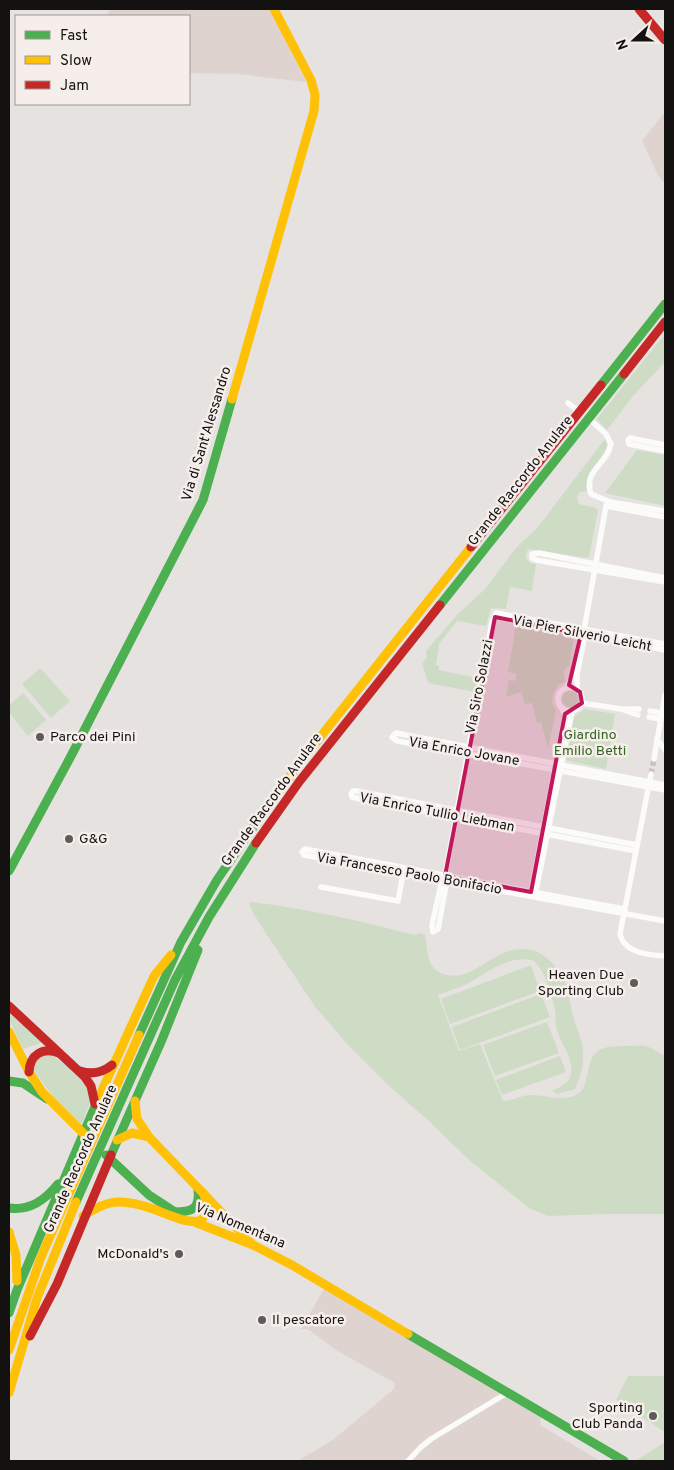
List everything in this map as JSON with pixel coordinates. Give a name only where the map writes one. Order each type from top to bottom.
[{"type":"main road","name":"Via di Sant'Alessandro","points":[[9,871],[71,756],[205,494],[314,111],[315,95],[311,80],[274,9]]},
{"type":"main road","points":[[639,9],[665,40]]},
{"type":"main road","name":"Grande Raccordo Anulare","points":[[9,1350],[25,1300],[47,1242],[147,1016],[181,942],[217,880],[276,794],[665,304]]},
{"type":"main road","name":"Grande Raccordo Anulare","points":[[9,1393],[20,1352],[43,1283],[92,1166],[176,978],[207,920],[252,847],[299,782],[665,322]]},
{"type":"main road","points":[[20,1352],[44,1313],[178,1000],[198,950],[207,920]]},
{"type":"main road","points":[[9,1313],[112,1065],[154,976],[181,942]]},
{"type":"main road","points":[[9,1006],[79,1070],[92,1086],[95,1105]]},
{"type":"main road","name":"Via Nomentana","points":[[9,1032],[29,1072],[47,1099],[114,1163],[149,1194],[174,1212],[253,1245],[300,1270],[624,1461]]},
{"type":"main road","points":[[29,1072],[29,1063],[37,1053],[50,1050],[60,1054]]},
{"type":"main road","points":[[79,1070],[87,1074],[97,1074],[112,1065]]},
{"type":"main road","points":[[9,1081],[23,1083],[47,1099]]},
{"type":"main road","points":[[135,1099],[137,1119],[148,1137],[253,1245]]},
{"type":"main road","points":[[117,1140],[131,1133],[140,1133],[148,1137]]},
{"type":"main road","points":[[9,1208],[24,1209],[35,1205],[47,1196],[65,1175]]},
{"type":"main road","points":[[174,1212],[187,1212],[197,1206],[199,1197],[196,1185]]},
{"type":"main road","points":[[84,1216],[107,1204],[122,1202],[139,1205],[184,1221],[195,1222],[202,1220],[207,1213],[204,1193]]},
{"type":"main road","points":[[9,1232],[16,1255],[17,1290]]},
{"type":"street","points":[[568,403],[599,427],[608,438],[611,448],[591,474],[588,484],[591,494],[608,504],[665,517]]},
{"type":"street","points":[[665,445],[630,438],[628,440],[629,444],[665,451]]},
{"type":"street","points":[[608,504],[665,511]]},
{"type":"street","points":[[566,688],[573,675],[583,633],[608,504]]},
{"type":"street","points":[[665,578],[596,568],[536,560],[532,558],[532,554],[538,553],[596,568],[665,582]]},
{"type":"street","name":"Via Pier Silverio Leicht","points":[[495,617],[496,613],[665,650]]},
{"type":"street","name":"Via Siro Solazzi","points":[[444,880],[438,930],[433,932],[432,926],[444,880],[492,622],[495,617]]},
{"type":"street","points":[[577,689],[583,633]]},
{"type":"street","name":"Via Pier Silverio Leicht","points":[[583,633],[665,644]]},
{"type":"street","points":[[533,895],[558,767],[565,716],[562,709],[558,699],[560,692],[566,688],[572,687],[577,689],[582,695],[582,703],[578,709],[572,712],[562,709]]},
{"type":"street","points":[[654,759],[665,695]]},
{"type":"street","points":[[582,703],[638,712]]},
{"type":"street","points":[[558,767],[572,712]]},
{"type":"street","points":[[650,714],[661,716]]},
{"type":"street","name":"Via Enrico Jovane","points":[[468,750],[397,740],[392,737],[396,733],[468,750],[649,784],[665,785]]},
{"type":"street","points":[[657,739],[665,750]]},
{"type":"street","points":[[651,774],[620,934],[626,946],[634,951],[665,956]]},
{"type":"street","name":"Via Enrico Jovane","points":[[649,784],[665,790]]},
{"type":"street","name":"Via Enrico Tullio Liebman","points":[[457,814],[357,791],[353,791],[351,794],[352,797],[360,799],[457,814],[636,848]]},
{"type":"street","name":"Via Francesco Paolo Bonifacio","points":[[444,880],[305,849],[302,852],[304,855],[402,874],[624,911],[665,921]]},
{"type":"street","points":[[321,887],[398,901],[402,874]]},
{"type":"street","points":[[408,1461],[431,1439],[507,1392]]},
{"type":"highlighted area","points":[[495,617],[581,634],[569,685],[580,692],[582,703],[565,714],[531,892],[445,876]]},
{"type":"shaded area","points":[[110,9],[270,9],[306,82],[238,74],[190,73],[190,15],[107,15]]},
{"type":"shaded area","points":[[665,112],[665,184],[658,175],[642,141]]},
{"type":"shaded area","points":[[325,1287],[433,1353],[541,1415],[540,1425],[600,1461],[298,1461],[334,1439],[394,1389],[395,1383],[336,1350],[308,1329],[301,1329]]},
{"type":"green space","points":[[665,334],[665,362],[633,396],[607,430],[597,419]]},
{"type":"green space","points":[[605,439],[607,445],[605,451],[589,475],[587,491],[580,492],[577,497],[579,504],[596,508],[598,511],[589,557],[529,549],[526,558],[530,563],[536,564],[532,591],[510,587],[506,609],[491,608],[486,626],[457,621],[439,644],[436,665],[439,666],[439,670],[477,678],[475,692],[428,683],[422,663],[427,657],[426,651],[457,615],[485,589],[515,549],[538,527]]},
{"type":"green space","points":[[637,450],[665,455],[665,506],[605,493]]},
{"type":"green space","points":[[516,626],[574,637],[569,666],[564,672],[565,682],[559,684],[553,694],[552,703],[556,711],[548,748],[541,722],[537,723],[532,703],[525,704],[521,692],[506,697],[509,680],[515,681],[517,674],[508,672]]},
{"type":"green space","points":[[40,668],[70,701],[51,718],[22,684]]},
{"type":"green space","points":[[570,691],[578,699],[570,707],[562,699]]},
{"type":"green space","points":[[23,693],[46,720],[28,736],[9,713],[9,705]]},
{"type":"green space","name":"Giardino Emilio Betti","points":[[585,709],[615,714],[606,769],[566,760],[574,717]]},
{"type":"green space","points":[[249,902],[332,915],[414,935],[420,933],[425,935],[433,967],[443,974],[455,976],[466,973],[509,951],[521,949],[535,951],[545,956],[559,970],[566,983],[582,1044],[582,1067],[575,1089],[558,1094],[552,1091],[569,1080],[571,1065],[557,1030],[554,1006],[544,975],[536,963],[531,960],[522,959],[505,963],[467,984],[438,995],[459,1051],[480,1044],[503,1101],[529,1095],[563,1098],[575,1095],[583,1087],[592,1058],[603,1048],[643,1046],[665,1056],[665,1214],[548,1216],[529,1208],[470,1161],[349,1046],[316,1008],[253,913]]},
{"type":"green space","points":[[531,965],[540,991],[450,1024],[441,999]]},
{"type":"green space","points":[[541,994],[550,1017],[460,1050],[452,1027]]},
{"type":"green space","points":[[9,1010],[44,1042],[23,1049],[9,1019]]},
{"type":"green space","points":[[547,1022],[559,1053],[495,1076],[483,1045]]},
{"type":"green space","points":[[53,1055],[84,1081],[91,1100],[81,1126],[51,1094],[33,1069],[37,1056]]},
{"type":"green space","points":[[560,1056],[566,1072],[502,1095],[496,1080]]},
{"type":"green space","name":"Sporting Club Panda","points":[[628,1376],[665,1376],[665,1432],[616,1400]]},
{"type":"green space","name":"Sporting Club Panda","points":[[665,1442],[665,1461],[637,1460]]},
{"type":"tunnel","points":[[651,774],[654,759]]},
{"type":"traffic: fast","points":[[601,385],[665,304]]},
{"type":"traffic: fast","points":[[440,605],[624,374]]},
{"type":"traffic: fast","points":[[9,871],[71,756],[203,500],[232,399]]},
{"type":"traffic: fast","points":[[139,1035],[181,942],[217,880],[267,807]]},
{"type":"traffic: fast","points":[[76,1202],[175,980],[209,917],[256,843]]},
{"type":"traffic: fast","points":[[111,1155],[161,1042],[198,950]]},
{"type":"traffic: fast","points":[[9,1081],[23,1083],[47,1099]]},
{"type":"traffic: fast","points":[[9,1313],[99,1097]]},
{"type":"traffic: fast","points":[[106,1155],[149,1195],[178,1214]]},
{"type":"traffic: fast","points":[[9,1208],[30,1206],[48,1195],[58,1184]]},
{"type":"traffic: fast","points":[[174,1212],[194,1208],[198,1201],[198,1189]]},
{"type":"traffic: fast","points":[[408,1334],[624,1461]]},
{"type":"traffic: slow","points":[[232,399],[314,111],[315,95],[311,80],[274,9]]},
{"type":"traffic: slow","points":[[267,807],[471,547]]},
{"type":"traffic: slow","points":[[99,1097],[154,976],[171,955]]},
{"type":"traffic: slow","points":[[9,1032],[29,1072],[42,1092],[87,1137]]},
{"type":"traffic: slow","points":[[9,1350],[41,1257],[139,1035]]},
{"type":"traffic: slow","points":[[135,1101],[137,1119],[149,1137],[253,1245]]},
{"type":"traffic: slow","points":[[117,1140],[132,1133],[149,1137]]},
{"type":"traffic: slow","points":[[83,1216],[96,1208],[114,1202],[123,1202],[145,1206],[182,1220],[199,1221],[204,1216],[206,1208],[204,1194]]},
{"type":"traffic: slow","points":[[9,1393],[37,1298],[76,1202]]},
{"type":"traffic: slow","points":[[192,1221],[253,1245],[292,1265],[408,1334]]},
{"type":"traffic: slow","points":[[9,1232],[16,1255],[17,1281]]},
{"type":"traffic: jam","points":[[639,9],[665,40]]},
{"type":"traffic: jam","points":[[624,374],[665,322]]},
{"type":"traffic: jam","points":[[471,547],[601,385]]},
{"type":"traffic: jam","points":[[256,843],[299,782],[440,605]]},
{"type":"traffic: jam","points":[[9,1006],[85,1077],[91,1086],[95,1104]]},
{"type":"traffic: jam","points":[[29,1072],[32,1061],[38,1054],[48,1051],[59,1053]]},
{"type":"traffic: jam","points":[[80,1071],[97,1072],[112,1065]]},
{"type":"traffic: jam","points":[[30,1336],[57,1284],[111,1155]]},
{"type":"place","name":"Parco dei Pini","points":[[40,737]]},
{"type":"place","name":"G&G","points":[[69,839]]},
{"type":"place","name":"Heaven Due Sporting Club","points":[[634,983]]},
{"type":"place","name":"McDonald's","points":[[179,1254]]},
{"type":"place","name":"Il pescatore","points":[[262,1320]]},
{"type":"place","name":"Sporting Club Panda","points":[[653,1416]]}]
